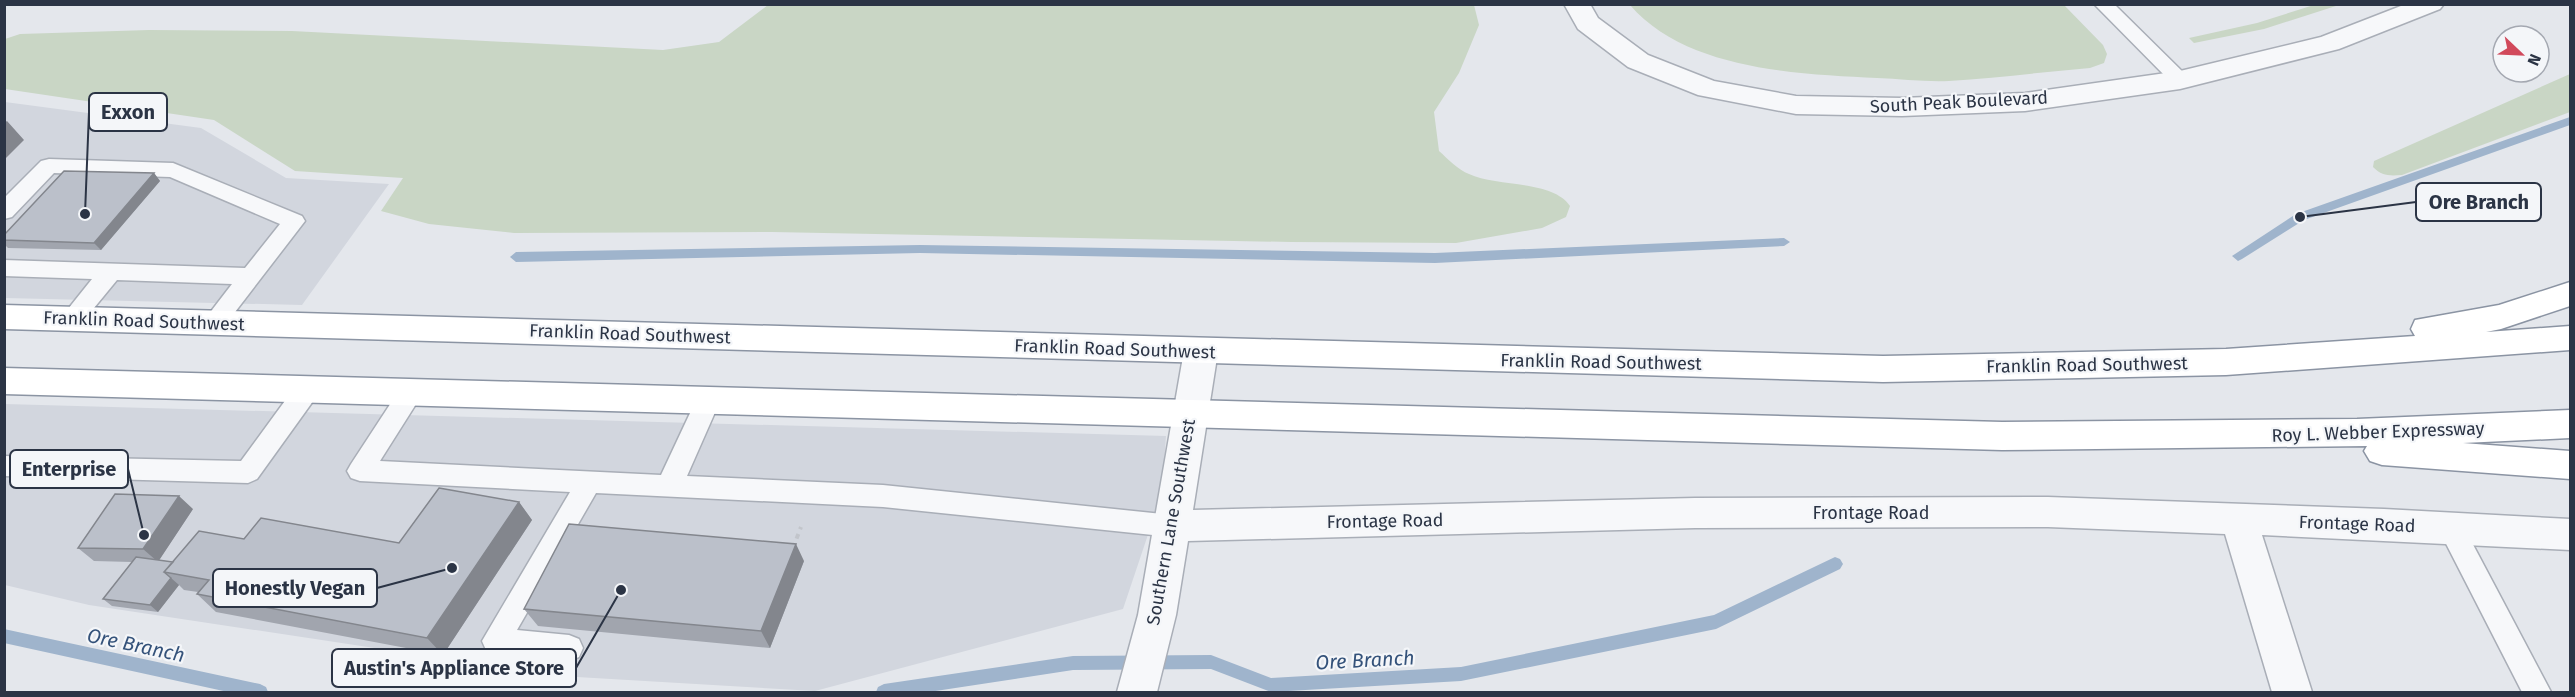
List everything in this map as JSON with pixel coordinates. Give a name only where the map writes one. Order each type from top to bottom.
[{"type":"highway","points":[[2226,362],[2500,317],[2571,294]]},
{"type":"highway","name":"Franklin Road Southwest","points":[[4,317],[1883,369],[2226,362]]},
{"type":"highway","points":[[2226,362],[2571,338]]},
{"type":"highway","points":[[4,381],[2002,436],[2186,436],[2571,465]]},
{"type":"highway","name":"Roy L. Webber Expressway","points":[[2186,436],[2464,430],[2571,424]]},
{"type":"street","name":"South Peak Boulevard","points":[[1577,4],[1587,23],[1638,61],[1708,89],[1796,105],[1902,107],[2025,102],[2180,80],[2330,43],[2430,4]]},
{"type":"street","name":"Southern Lane Southwest","points":[[1137,693],[1157,615],[1202,351]]},
{"type":"street","name":"Frontage Road","points":[[1172,526],[1695,513],[2048,512],[2571,535]]},
{"type":"street","points":[[2239,519],[2292,693]]},
{"type":"lane","points":[[2103,4],[2180,80]]},
{"type":"lane","points":[[4,212],[49,166],[173,170],[294,221],[214,323]]},
{"type":"lane","points":[[5,269],[252,276]]},
{"type":"lane","points":[[72,319],[111,272]]},
{"type":"lane","points":[[4,466],[248,472],[307,390]]},
{"type":"lane","points":[[411,393],[360,471],[883,496],[1172,526]]},
{"type":"lane","points":[[669,486],[708,401]]},
{"type":"lane","points":[[569,648],[496,640],[589,482]]},
{"type":"lane","points":[[2451,528],[2537,693]]},
{"type":"path","points":[[790,556],[796,540]]},
{"type":"shaded area","points":[[5,102],[201,128],[286,178],[389,184],[302,305],[5,298]]},
{"type":"shaded area","points":[[5,404],[1166,436],[1162,493],[1123,609],[815,691],[560,676],[89,605],[5,585]]},
{"type":"green space","points":[[2317,4],[2339,5],[2264,29],[2194,43],[2189,38],[2257,23]]},
{"type":"green space","points":[[768,5],[1474,5],[1479,25],[1459,73],[1434,112],[1439,151],[1469,174],[1551,192],[1570,206],[1566,217],[1542,228],[1456,243],[772,232],[514,233],[429,224],[381,211],[403,178],[295,171],[214,120],[5,89],[5,39],[20,34],[149,30],[292,31],[663,50],[719,42]]},
{"type":"green space","points":[[1630,5],[2064,5],[2103,45],[2107,54],[2104,63],[2090,68],[1949,81],[1813,74],[1744,64],[1712,56],[1681,43],[1653,27]]},
{"type":"green space","points":[[2570,74],[2570,112],[2402,175],[2386,175],[2373,167],[2374,161]]},
{"type":"building","points":[[64,171],[154,173],[94,243],[4,240],[4,235]]},
{"type":"building","points":[[439,488],[519,502],[427,638],[197,594],[209,580],[164,572],[199,531],[244,539],[261,518],[399,543]]},
{"type":"building","points":[[115,494],[179,496],[143,549],[78,548]]},
{"type":"building","points":[[569,524],[796,544],[761,631],[524,609]]},
{"type":"building","points":[[136,557],[173,562],[164,572],[171,578],[150,605],[103,599]]},
{"type":"waterway","name":"Ore Branch","points":[[2238,256],[2300,217],[2570,121]]},
{"type":"waterway","points":[[516,257],[920,249],[1435,258],[1784,242]]},
{"type":"waterway","name":"Ore Branch","points":[[884,692],[1073,663],[1211,662],[1271,685],[1461,674],[1716,622],[1835,564]]},
{"type":"waterway","name":"Ore Branch","points":[[4,636],[260,692]]},
{"type":"place","name":"Exxon","points":[[85,214]]},
{"type":"place","name":"Ore Branch","points":[[2300,217]]},
{"type":"place","name":"Enterprise","points":[[144,535]]},
{"type":"place","name":"Honestly Vegan","points":[[452,568]]},
{"type":"place","name":"Austin's Appliance Store","points":[[621,590]]}]
